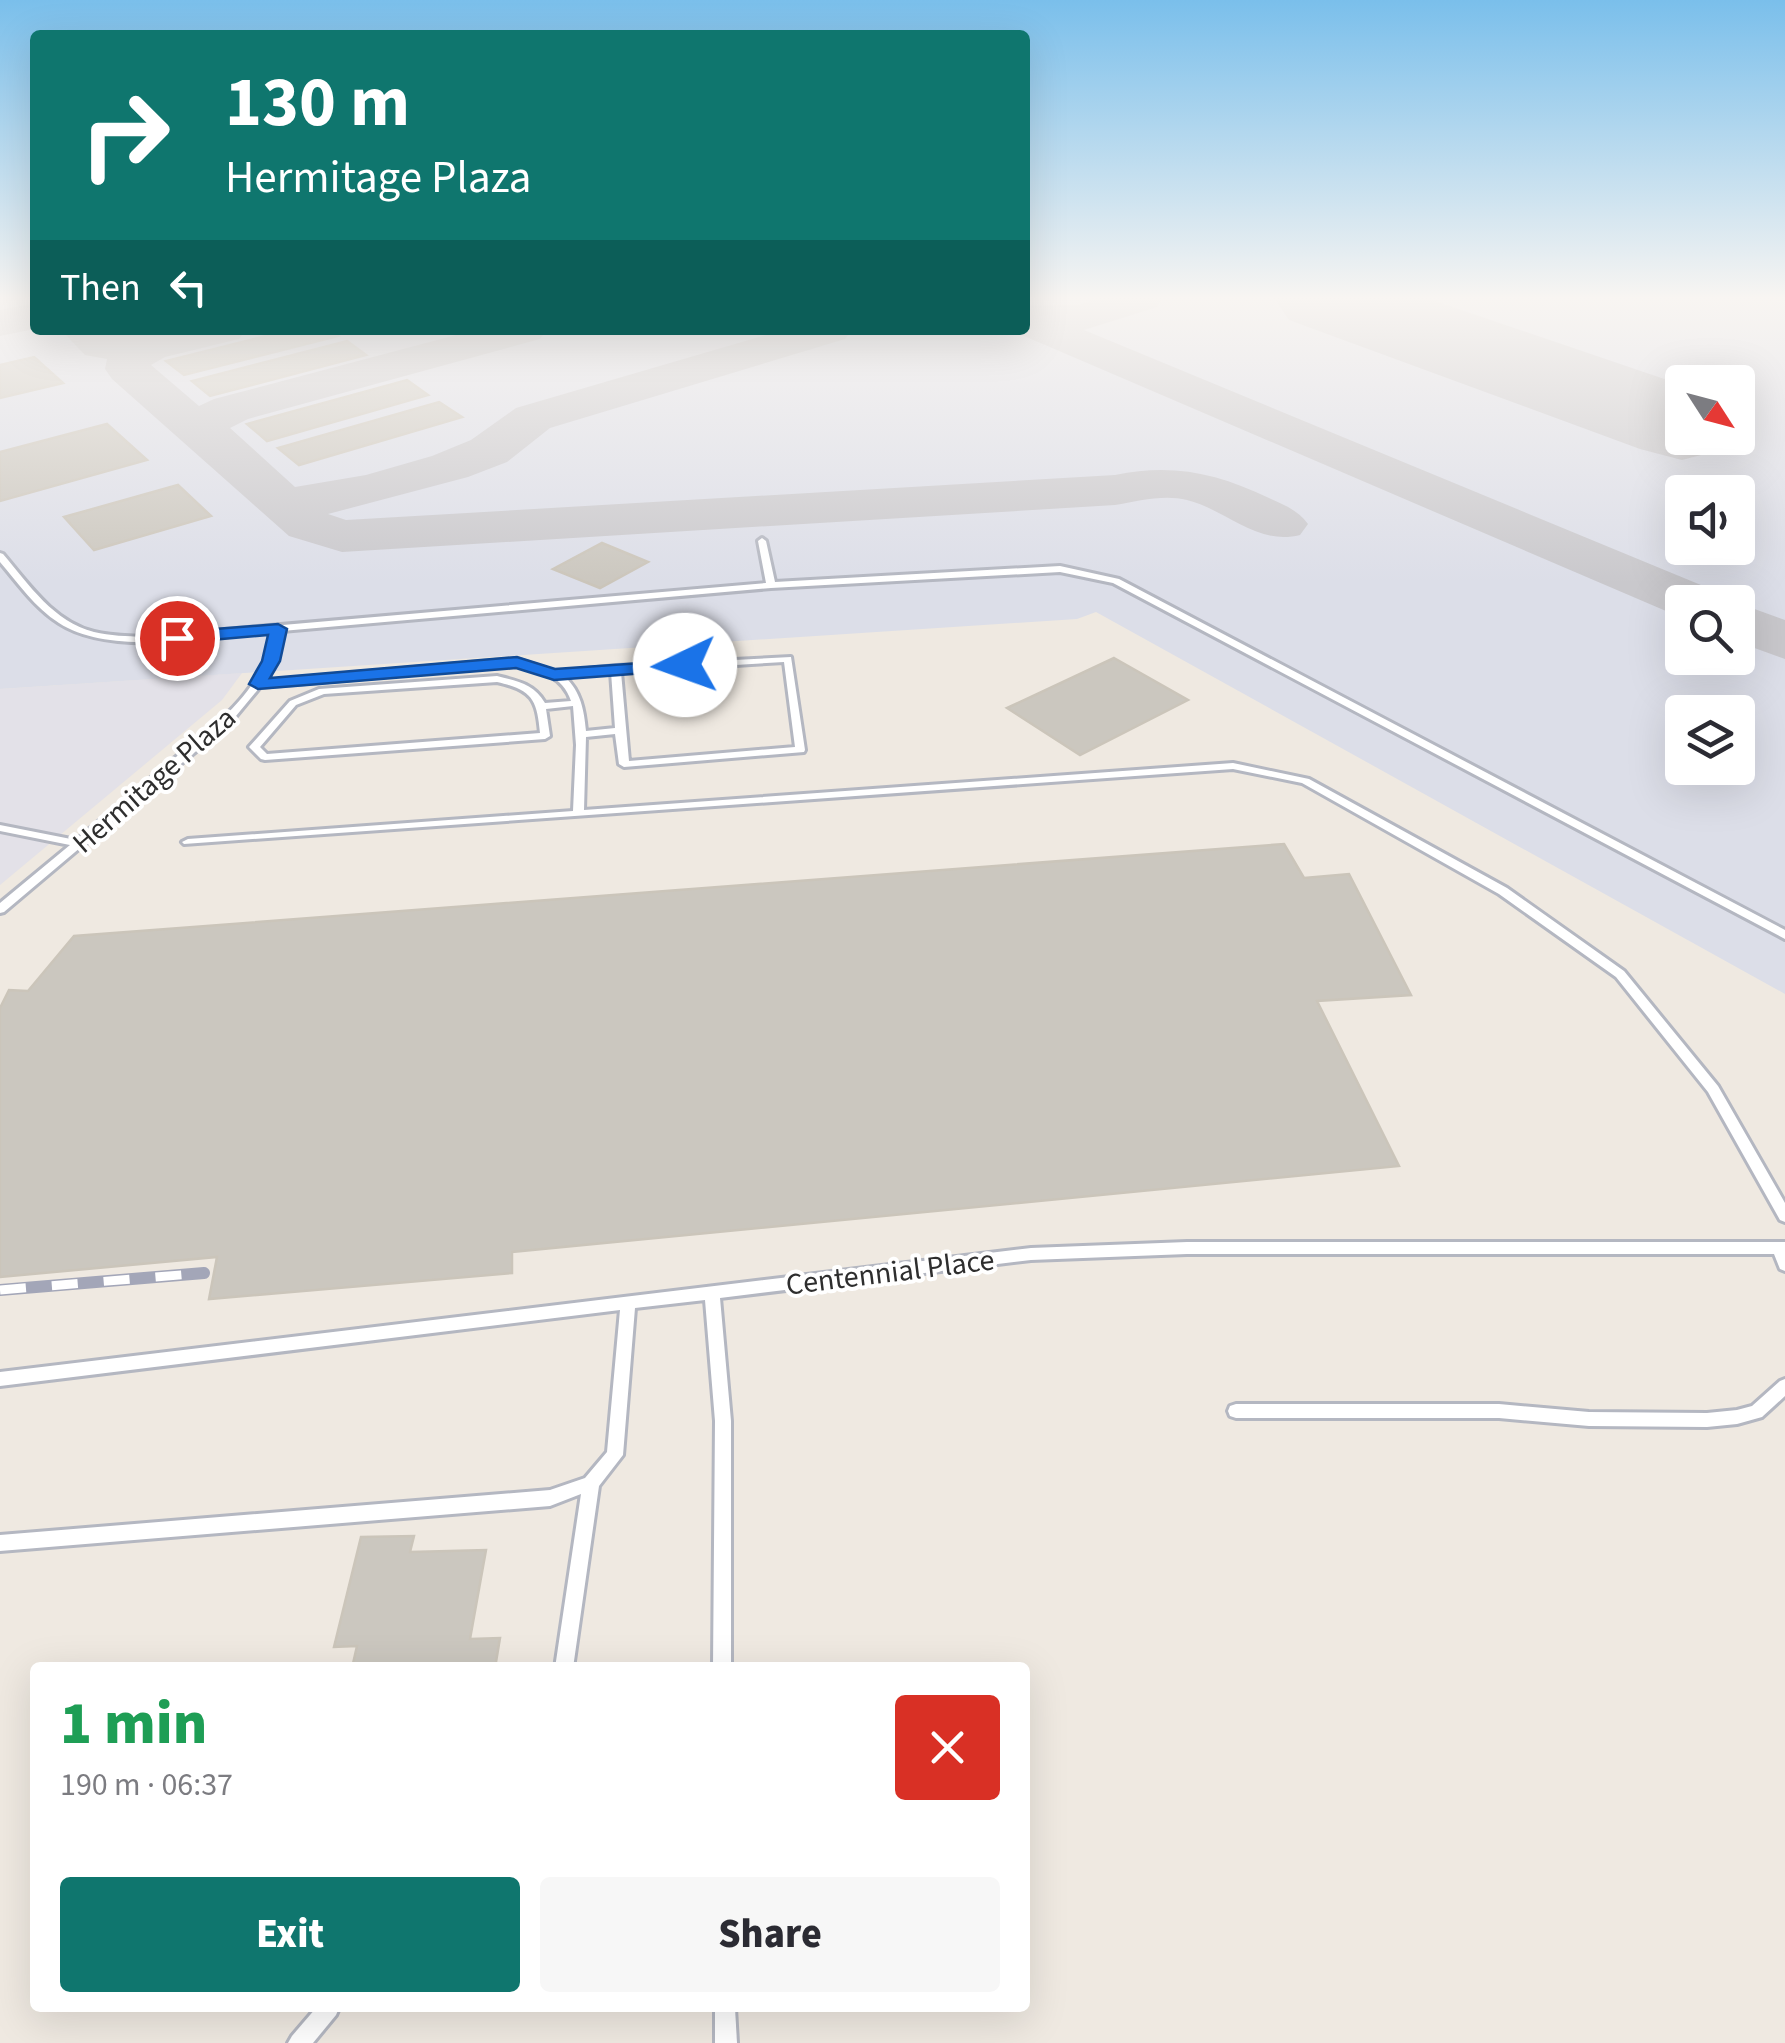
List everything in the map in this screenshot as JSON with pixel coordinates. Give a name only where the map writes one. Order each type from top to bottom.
[{"type":"lane","points":[[762,540],[772,584]]},
{"type":"lane","points":[[0,556],[54,619],[81,633],[144,640],[772,584],[1060,569],[1116,582],[1785,935]]},
{"type":"lane","name":"Hermitage Plaza","points":[[0,909],[179,764],[227,720],[258,684],[271,661],[278,629]]},
{"type":"lane","points":[[554,674],[616,669],[788,659],[800,750],[624,764],[616,669]]},
{"type":"lane","points":[[258,684],[517,662],[554,674],[569,684],[577,703],[578,814]]},
{"type":"lane","points":[[446,680],[513,682],[537,694],[543,706],[545,736],[280,756],[256,753],[254,747],[293,703],[322,691],[446,680]]},
{"type":"lane","points":[[543,706],[577,703]]},
{"type":"lane","points":[[580,734],[620,731]]},
{"type":"lane","points":[[188,842],[1232,766],[1305,781],[1503,891],[1620,974],[1713,1088],[1785,1216]]},
{"type":"lane","points":[[0,828],[81,844]]},
{"type":"lane","name":"Centennial Place","points":[[0,1378],[1031,1254],[1168,1248],[1783,1248]]},
{"type":"lane","points":[[1783,1248],[1785,1265]]},
{"type":"lane","points":[[712,1293],[722,1420],[722,1662]]},
{"type":"lane","points":[[0,1543],[550,1498],[591,1483],[615,1455],[628,1304]]},
{"type":"lane","points":[[1236,1411],[1499,1411],[1530,1417],[1693,1420],[1755,1412],[1785,1386]]},
{"type":"lane","points":[[565,1662],[591,1483]]},
{"type":"lane","points":[[299,2043],[326,2012]]},
{"type":"lane","points":[[725,2012],[726,2043]]},
{"type":"shaded area","points":[[0,393],[1665,393],[1665,455],[1755,455],[1755,393],[1785,393],[1785,994],[1096,612],[1077,619],[0,689]]},
{"type":"shaded area","points":[[242,673],[222,700],[0,885],[0,689]]},
{"type":"building","points":[[358,393],[428,395],[267,441],[247,424]]},
{"type":"building","points":[[439,402],[462,417],[299,465],[278,448]]},
{"type":"building","points":[[107,424],[147,460],[0,501],[0,452]]},
{"type":"building","points":[[178,485],[211,516],[94,550],[64,517]]},
{"type":"building","points":[[602,543],[648,562],[600,588],[553,569]]},
{"type":"building","points":[[1114,658],[1188,700],[1080,755],[1007,708]]},
{"type":"building","points":[[1284,844],[1304,878],[1349,874],[1411,995],[1317,1001],[1399,1166],[512,1252],[512,1273],[209,1299],[217,1257],[0,1277],[0,1008],[9,990],[28,991],[74,936]]},
{"type":"building","points":[[414,1536],[410,1552],[486,1550],[470,1639],[500,1638],[496,1662],[353,1662],[357,1646],[334,1647],[361,1537]]},
{"type":"taxiway","points":[[156,393],[207,437]]},
{"type":"taxiway","points":[[207,437],[205,429],[213,418],[231,409],[289,393]]},
{"type":"taxiway","points":[[300,501],[367,490],[450,467],[489,451],[533,418],[616,393]]},
{"type":"taxiway","points":[[1197,393],[1665,590]]},
{"type":"taxiway","points":[[207,437],[308,525],[342,536],[1115,490],[1164,483],[1202,488],[1281,524]]},
{"type":"taxiway","points":[[1755,628],[1785,641]]},
{"type":"runway","points":[[1595,393],[1665,418]]},
{"type":"railway","points":[[0,1290],[204,1273]]},
{"type":"route","points":[[177,638],[278,629],[276,648],[258,684],[517,662],[554,674],[685,665]]}]
